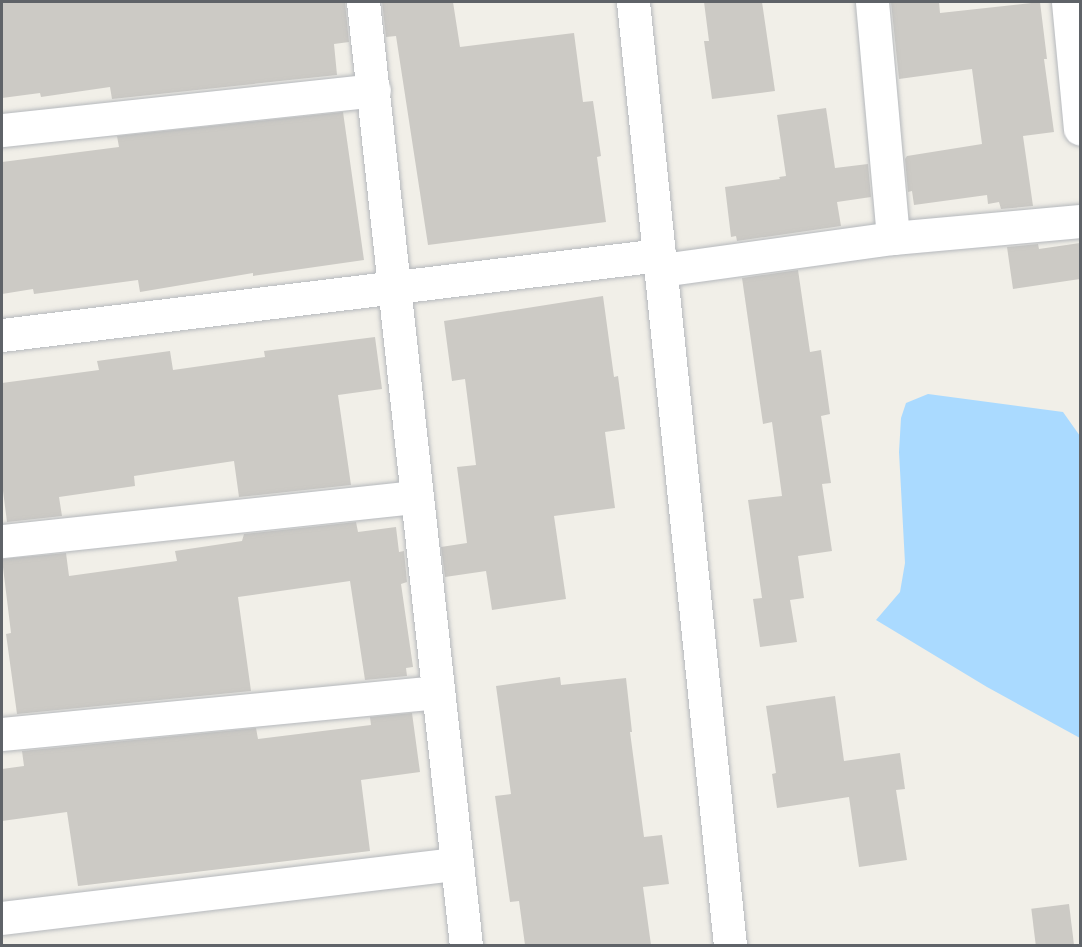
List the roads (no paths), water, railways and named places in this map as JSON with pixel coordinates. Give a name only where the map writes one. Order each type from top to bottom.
[{"type":"street","points":[[363,2],[466,945]]},
{"type":"street","points":[[633,2],[730,945]]},
{"type":"street","points":[[872,2],[893,238]]},
{"type":"street","points":[[1068,2],[1080,128]]},
{"type":"street","points":[[2,130],[374,90]]},
{"type":"street","points":[[2,335],[396,289],[1080,221]]},
{"type":"street","points":[[2,541],[416,497]]},
{"type":"street","points":[[2,734],[437,692]]},
{"type":"street","points":[[2,918],[456,864]]},
{"type":"water","points":[[928,394],[1063,412],[1080,436],[1080,738],[987,687],[876,620],[900,592],[905,563],[899,452],[901,418],[906,403]]}]
